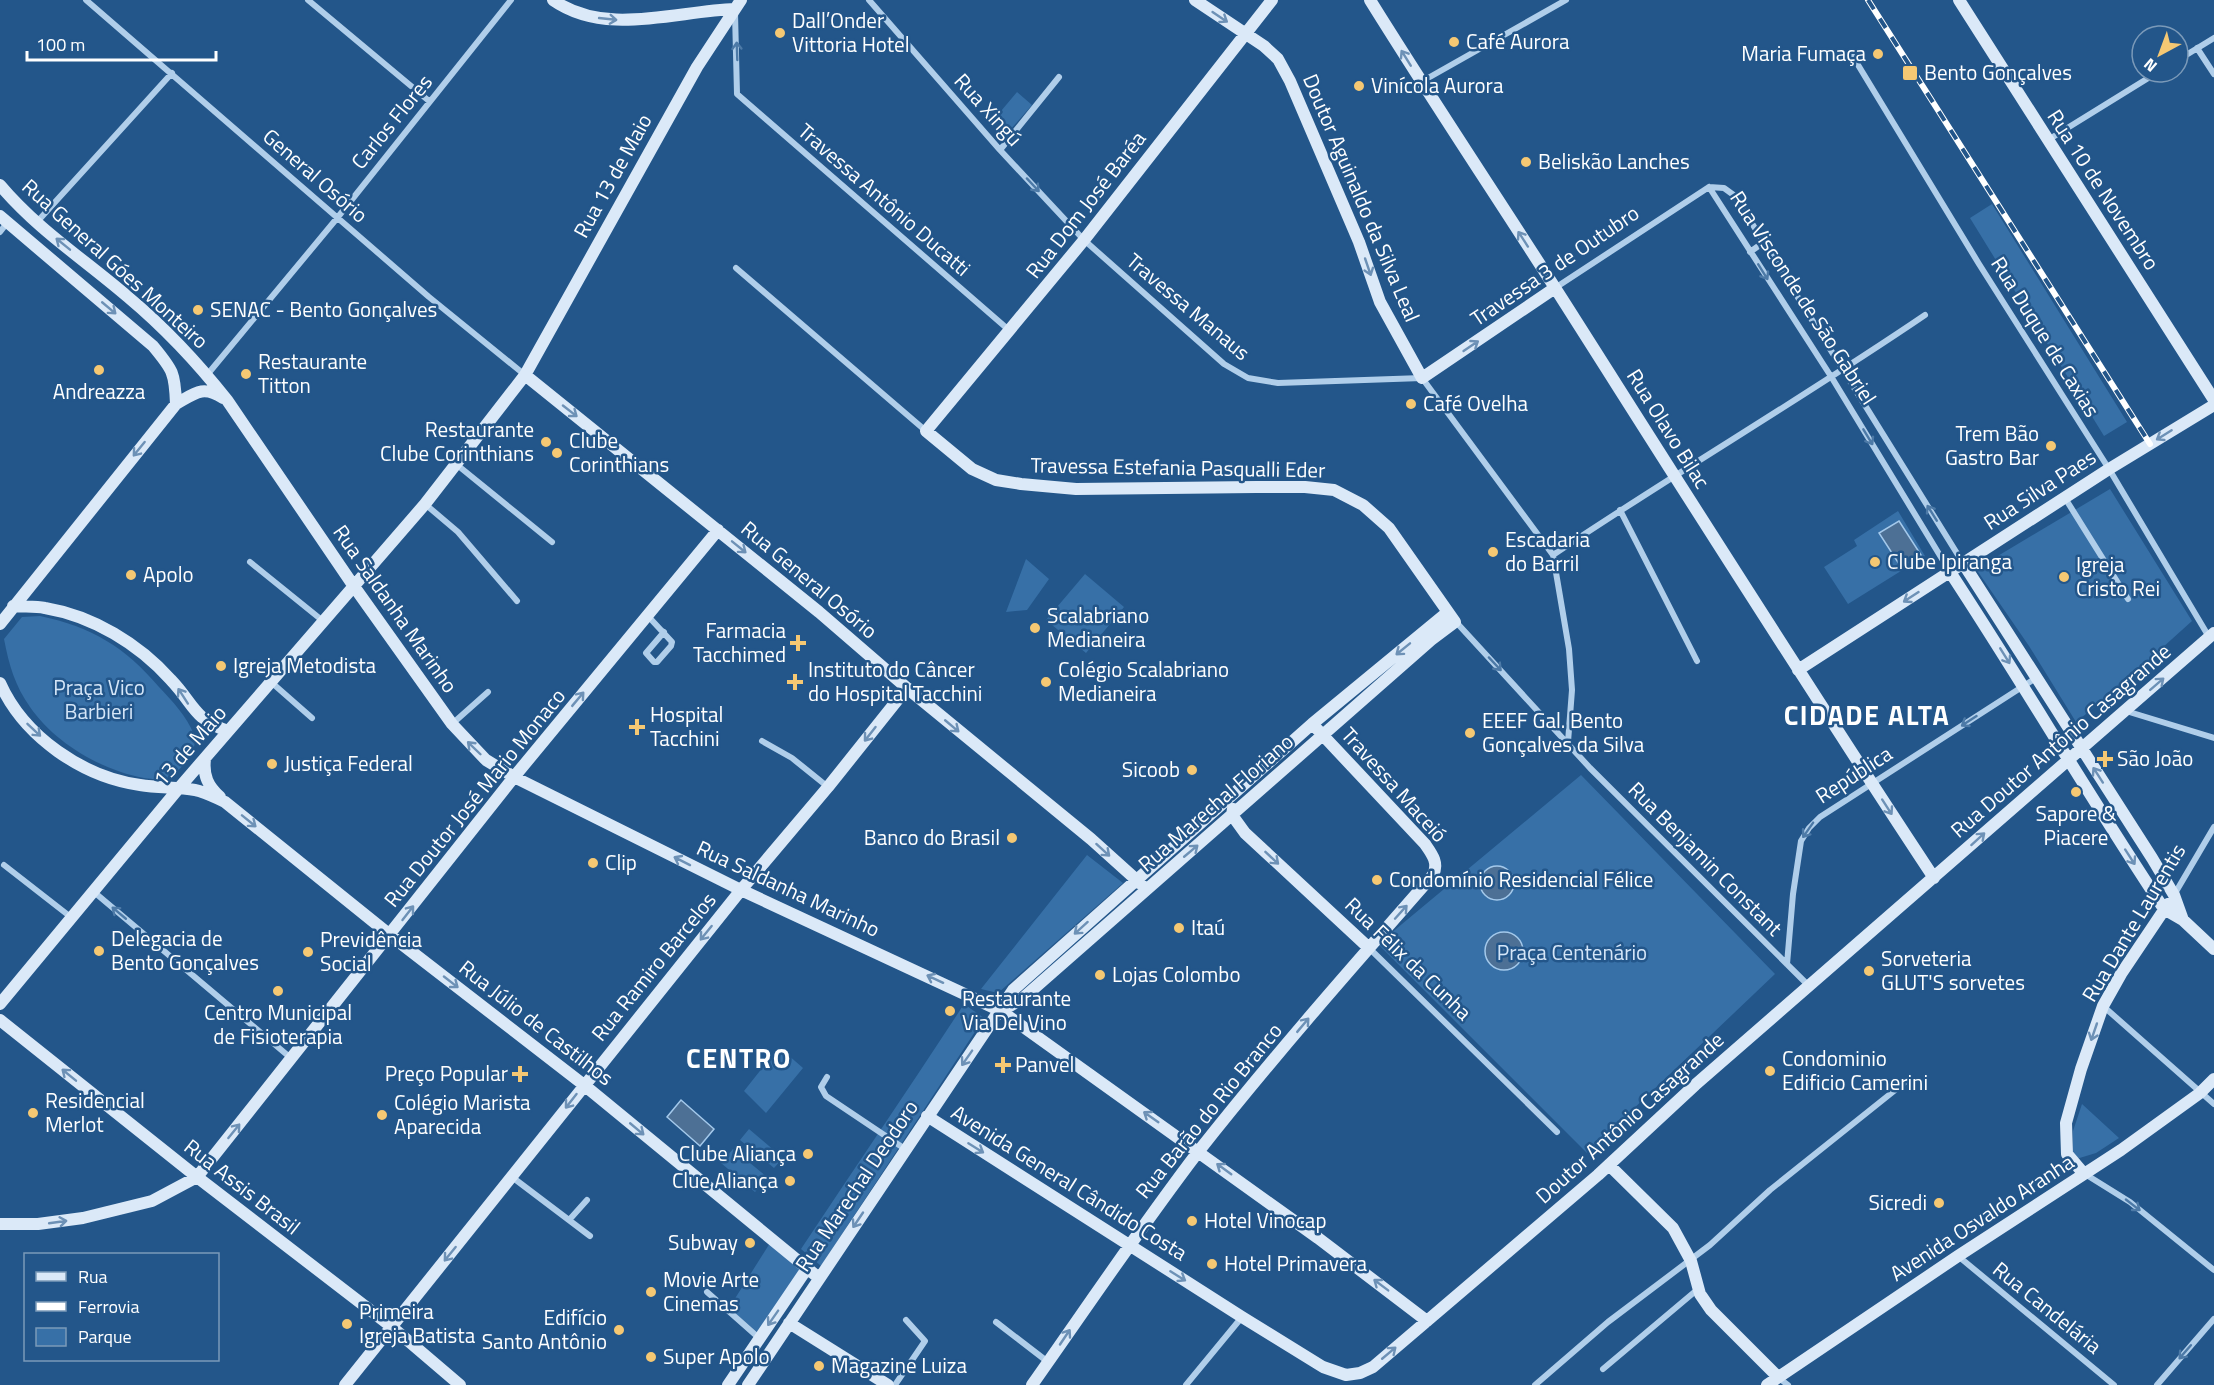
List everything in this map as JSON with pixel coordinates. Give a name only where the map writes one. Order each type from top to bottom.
[{"type":"main road","points":[[553,0],[584,16],[611,21],[738,5]]},
{"type":"main road","name":"Doutor Aguinaldo da Silva Leal","points":[[1195,0],[1264,46],[1278,59],[1290,81],[1359,242],[1380,302],[1422,378]]},
{"type":"main road","name":"Rua Dom José Baréa","points":[[926,431],[1084,240],[1272,0]]},
{"type":"main road","name":"Rua Olavo Bilac","points":[[1370,0],[1798,670],[1934,878]]},
{"type":"main road","name":"Rua 10 de Novembro","points":[[1959,0],[2214,402]]},
{"type":"main road","name":"Rua 13 de Maio","points":[[525,375],[697,67],[738,5]]},
{"type":"main road","name":"Rua General Góes Monteiro","points":[[0,185],[36,222],[144,311],[186,350],[227,400]]},
{"type":"main road","points":[[2,223],[153,346],[168,363],[175,379],[176,404]]},
{"type":"main road","name":"Travessa 3 de Outubro","points":[[1422,378],[1555,288]]},
{"type":"main road","name":"13 de Maio","points":[[0,1004],[179,788],[425,504],[525,375]]},
{"type":"main road","name":"Rua General Osório","points":[[525,375],[819,612],[907,688],[1091,839],[1147,889]]},
{"type":"main road","points":[[1,619],[176,404],[204,390],[213,391],[227,400]]},
{"type":"main road","name":"Rua Saldanha Marinho","points":[[227,400],[353,585],[452,724],[486,760],[514,777],[741,890],[1001,1011],[1199,1151],[1427,1320]]},
{"type":"main road","name":"Rua Silva Paes","points":[[1798,670],[2214,402]]},
{"type":"main road","name":"Travessa Estefania Pasqualli Eder","points":[[926,431],[972,469],[996,480],[1021,484],[1076,489],[1286,487],[1334,490],[1363,505],[1389,528],[1452,617]]},
{"type":"main road","name":"Rua Doutor José Mario Monaco","points":[[197,1177],[514,777],[718,530]]},
{"type":"main road","name":"Rua Visconde de São Gabriel","points":[[1963,563],[2174,895],[2184,920]]},
{"type":"main road","name":"Rua Visconde de São Gabriel","points":[[1950,572],[1990,632],[2067,760],[2164,909]]},
{"type":"main road","points":[[13,606],[45,608],[65,613],[93,622],[111,632],[165,673],[204,721],[228,731]]},
{"type":"main road","name":"Rua Marechal Floriano","points":[[1001,1011],[1009,995],[1243,784],[1312,724],[1452,617]]},
{"type":"main road","name":"Rua Marechal Floriano","points":[[1001,1011],[1022,999],[1233,815],[1452,617]]},
{"type":"main road","points":[[1990,632],[2003,626]]},
{"type":"main road","name":"Rua Doutor Antônio Casagrande","points":[[1934,878],[2212,635]]},
{"type":"main road","name":"Rua Júlio de Castilhos","points":[[0,683],[18,714],[33,730],[71,760],[123,782],[202,792],[225,802]]},
{"type":"main road","name":"Rua Ramiro Barcelos","points":[[345,1385],[584,1084],[907,688]]},
{"type":"main road","name":"Travessa Maceió","points":[[1312,724],[1425,844],[1435,861],[1436,868],[1433,875]]},
{"type":"main road","name":"Rua Júlio de Castilhos","points":[[205,759],[205,779],[225,802],[390,935],[584,1084],[806,1270],[819,1278]]},
{"type":"main road","points":[[1233,815],[1237,796],[1243,784]]},
{"type":"main road","name":"Rua Félix da Cunha","points":[[1233,815],[1245,833],[1368,948]]},
{"type":"main road","name":"Rua Barão do Rio Branco","points":[[1032,1385],[1129,1244],[1199,1151],[1368,948],[1433,875]]},
{"type":"main road","name":"Doutor Antônio Casagrande","points":[[1346,1375],[1360,1373],[1373,1366],[1609,1165],[1695,1085],[1934,878]]},
{"type":"main road","name":"Rua Dante Laurentis","points":[[2084,1174],[2067,1154],[2066,1123],[2081,1069],[2103,1006],[2174,895]]},
{"type":"main road","points":[[2164,909],[2184,920],[2214,949]]},
{"type":"main road","name":"Rua Marechal Deodoro","points":[[748,1385],[927,1116],[1001,1011]]},
{"type":"main road","name":"Rua Assis Brasil","points":[[0,1020],[197,1177],[392,1327],[460,1385]]},
{"type":"main road","name":"Avenida Osvaldo Aranha","points":[[1767,1385],[1783,1381],[1958,1256],[2121,1150],[2200,1093],[2214,1079]]},
{"type":"main road","name":"Avenida General Cândido Costa","points":[[927,1116],[1242,1317],[1323,1367],[1346,1375]]},
{"type":"main road","points":[[1609,1165],[1673,1228],[1690,1259],[1698,1289],[1712,1310],[1783,1381]]},
{"type":"main road","points":[[0,1224],[38,1224],[83,1218],[152,1201],[197,1177]]},
{"type":"main road","name":"Rua Marechal Deodoro","points":[[728,1385],[806,1270]]},
{"type":"main road","points":[[789,1323],[888,1385]]},
{"type":"street","name":"General Osório","points":[[86,0],[429,297],[525,375]]},
{"type":"street","points":[[308,0],[429,101]]},
{"type":"street","name":"Carlos Flores","points":[[207,375],[338,217],[511,0]]},
{"type":"street","name":"Rua Xingú","points":[[869,0],[1000,150],[1084,240]]},
{"type":"street","points":[[1421,82],[1566,0]]},
{"type":"street","name":"Travessa Antônio Ducatti","points":[[738,5],[736,94],[1010,332]]},
{"type":"street","points":[[2190,52],[2214,38]]},
{"type":"street","points":[[2197,48],[2214,74]]},
{"type":"street","name":"Rua Duque de Caxias","points":[[1852,55],[1979,264],[2212,635]]},
{"type":"street","points":[[36,222],[172,73]]},
{"type":"street","points":[[1000,150],[1059,77]]},
{"type":"street","points":[[2048,141],[2139,84]]},
{"type":"street","name":"Travessa 3 de Outubro","points":[[1555,288],[1709,187]]},
{"type":"street","name":"Rua Visconde de São Gabriel","points":[[1709,187],[1724,188],[1735,196],[1963,563]]},
{"type":"street","name":"Rua Visconde de São Gabriel","points":[[1709,187],[1832,378],[1950,572]]},
{"type":"street","name":"Travessa Manaus","points":[[1084,240],[1224,364],[1248,378],[1278,383],[1422,378]]},
{"type":"street","points":[[1750,252],[1764,242]]},
{"type":"street","name":"Travessa Estefania Pasqualli Eder","points":[[736,268],[926,431]]},
{"type":"street","points":[[1553,555],[1620,510],[1832,378],[1925,315]]},
{"type":"street","name":"Doutor Aguinaldo da Silva Leal","points":[[1422,378],[1553,555],[1569,649],[1572,690],[1568,742]]},
{"type":"street","points":[[456,464],[552,542]]},
{"type":"street","points":[[2065,497],[2128,599]]},
{"type":"street","points":[[425,504],[458,532],[517,602]]},
{"type":"street","points":[[1620,510],[1697,661]]},
{"type":"street","points":[[250,562],[323,622]]},
{"type":"street","points":[[646,615],[664,632],[672,642],[657,662],[654,662],[646,653],[664,632]]},
{"type":"street","name":"Rua Benjamin Constant","points":[[1452,617],[1590,768],[1810,987]]},
{"type":"street","name":"República","points":[[1786,964],[1801,841],[1809,828],[1820,817],[2036,678]]},
{"type":"street","points":[[271,682],[312,718]]},
{"type":"street","points":[[452,724],[488,692]]},
{"type":"street","points":[[2125,711],[2214,738]]},
{"type":"street","points":[[762,741],[792,758],[828,787]]},
{"type":"street","name":"Rua Dante Laurentis","points":[[2174,895],[2214,827]]},
{"type":"street","points":[[4,865],[72,918]]},
{"type":"street","points":[[94,892],[292,1059]]},
{"type":"street","name":"Rua Félix da Cunha","points":[[1368,948],[1557,1132]]},
{"type":"street","points":[[2103,1006],[2214,1104]]},
{"type":"street","points":[[827,1077],[820,1087],[826,1096],[905,1149]]},
{"type":"street","points":[[1535,1385],[1608,1322],[1710,1245],[1770,1190],[1910,1079]]},
{"type":"street","points":[[2084,1174],[2130,1202],[2214,1270]]},
{"type":"street","points":[[512,1177],[590,1236]]},
{"type":"street","points":[[570,1219],[587,1200]]},
{"type":"street","name":"Rua Candelária","points":[[1958,1256],[2114,1385]]},
{"type":"street","points":[[1603,1370],[1698,1289]]},
{"type":"street","points":[[707,1292],[759,1338]]},
{"type":"street","points":[[1186,1385],[1242,1317]]},
{"type":"street","points":[[2157,1385],[2214,1318]]},
{"type":"street","points":[[895,1385],[924,1346],[925,1341],[906,1320]]},
{"type":"street","points":[[996,1322],[1048,1362]]},
{"type":"green space","points":[[1017,92],[1032,105],[1010,130],[996,117]]},
{"type":"green space","points":[[1992,204],[2127,422],[2104,436],[1970,218]]},
{"type":"green space","points":[[2110,489],[2192,621],[2076,722],[2029,646],[1976,569]]},
{"type":"green space","name":"Clube Ipiranga","points":[[1898,511],[1925,556],[1848,604],[1824,567],[1857,546],[1854,540]]},
{"type":"green space","points":[[1026,559],[1049,579],[1027,610],[1006,612]]},
{"type":"green space","points":[[1085,574],[1124,607],[1086,653],[1046,620]]},
{"type":"green space","name":"Praça Vico Barbieri","points":[[40,616],[76,626],[120,650],[146,673],[179,709],[195,739],[192,751],[178,771],[168,778],[158,779],[144,778],[112,769],[80,753],[40,720],[16,683],[4,639],[22,617]]},
{"type":"green space","name":"Praça Centenário","points":[[1581,775],[1775,974],[1587,1153],[1378,944]]},
{"type":"green space","points":[[1087,855],[1123,883],[998,993],[981,989]]},
{"type":"green space","points":[[964,1004],[984,1018],[821,1266],[801,1249]]},
{"type":"green space","points":[[779,1047],[803,1068],[766,1113],[744,1091]]},
{"type":"green space","points":[[2082,1104],[2119,1138],[2096,1153],[2073,1160],[2073,1131]]},
{"type":"green space","points":[[749,1129],[783,1158],[774,1168],[740,1140]]},
{"type":"green space","points":[[733,1149],[767,1177],[755,1192],[721,1163]]},
{"type":"green space","points":[[770,1243],[802,1269],[757,1332],[729,1308]]},
{"type":"shaded area","points":[[1899,521],[1921,555],[1901,567],[1879,533]]},
{"type":"shaded area","points":[[1497,866],[1509,871],[1514,883],[1509,895],[1497,900],[1485,895],[1480,883],[1485,871]]},
{"type":"shaded area","points":[[1504,932],[1511,933],[1517,938],[1522,944],[1522,958],[1517,964],[1511,969],[1504,970],[1497,969],[1491,964],[1486,958],[1485,951],[1486,944],[1491,938],[1497,933]]},
{"type":"shaded area","points":[[681,1100],[714,1129],[700,1146],[667,1117]]},
{"type":"railway","points":[[1868,0],[2150,444]]},
{"type":"place","name":"Dall’Onder Vittoria Hotel","points":[[780,33]]},
{"type":"place","name":"Café Aurora","points":[[1454,42]]},
{"type":"place","name":"Maria Fumaça","points":[[1878,54]]},
{"type":"place","name":"Bento Gonçalves","points":[[1910,73]]},
{"type":"place","name":"Vinícola Aurora","points":[[1359,86]]},
{"type":"place","name":"Beliskão Lanches","points":[[1526,162]]},
{"type":"place","name":"SENAC - Bento Gonçalves","points":[[198,310]]},
{"type":"place","name":"Andreazza","points":[[99,370]]},
{"type":"place","name":"Restaurante Titton","points":[[246,374]]},
{"type":"place","name":"Café Ovelha","points":[[1411,404]]},
{"type":"place","name":"Restaurante Clube Corinthians","points":[[546,442]]},
{"type":"place","name":"Trem Bão Gastro Bar","points":[[2051,446]]},
{"type":"place","name":"Clube Corinthians","points":[[557,453]]},
{"type":"place","name":"Escadaria do Barril","points":[[1493,552]]},
{"type":"place","name":"Clube Ipiranga","points":[[1875,562]]},
{"type":"place","name":"Apolo","points":[[131,575]]},
{"type":"place","name":"Igreja Cristo Rei","points":[[2064,577]]},
{"type":"place","name":"Scalabriano Medianeira","points":[[1035,628]]},
{"type":"place","name":"Farmacia Tacchimed","points":[[798,643]]},
{"type":"place","name":"Igreja Metodista","points":[[221,666]]},
{"type":"place","name":"Instituto do Câncer do Hospital Tacchini","points":[[795,682]]},
{"type":"place","name":"Colégio Scalabriano Medianeira","points":[[1046,682]]},
{"type":"place","name":"Hospital Tacchini","points":[[637,727]]},
{"type":"place","name":"EEEF Gal. Bento Gonçalves da Silva","points":[[1470,733]]},
{"type":"place","name":"São João","points":[[2105,759]]},
{"type":"place","name":"Justiça Federal","points":[[272,764]]},
{"type":"place","name":"Sicoob","points":[[1192,770]]},
{"type":"place","name":"Sapore & Piacere","points":[[2076,792]]},
{"type":"place","name":"Banco do Brasil","points":[[1012,838]]},
{"type":"place","name":"Clip","points":[[593,863]]},
{"type":"place","name":"Condomínio Residencial Félice","points":[[1377,880]]},
{"type":"place","name":"Itaú","points":[[1179,928]]},
{"type":"place","name":"Delegacia de Bento Gonçalves","points":[[99,951]]},
{"type":"place","name":"Previdência Social","points":[[308,952]]},
{"type":"place","name":"Sorveteria GLUT'S sorvetes","points":[[1869,971]]},
{"type":"place","name":"Lojas Colombo","points":[[1100,975]]},
{"type":"place","name":"Centro Municipal de Fisioterapia","points":[[278,991]]},
{"type":"place","name":"Restaurante Via Del Vino","points":[[950,1011]]},
{"type":"place","name":"Panvel","points":[[1003,1065]]},
{"type":"place","name":"Condominio Edificio Camerini","points":[[1770,1071]]},
{"type":"place","name":"Preço Popular","points":[[520,1074]]},
{"type":"place","name":"Residencial Merlot","points":[[33,1113]]},
{"type":"place","name":"Colégio Marista Aparecida","points":[[382,1115]]},
{"type":"place","name":"Clube Aliança","points":[[808,1154]]},
{"type":"place","name":"Clue Aliança","points":[[790,1181]]},
{"type":"place","name":"Sicredi","points":[[1939,1203]]},
{"type":"place","name":"Hotel Vinocap","points":[[1192,1221]]},
{"type":"place","name":"Subway","points":[[750,1243]]},
{"type":"place","name":"Hotel Primavera","points":[[1212,1264]]},
{"type":"place","name":"Movie Arte Cinemas","points":[[651,1292]]},
{"type":"place","name":"Primeira Igreja Batista","points":[[347,1324]]},
{"type":"place","name":"Edifício Santo Antônio","points":[[619,1330]]},
{"type":"place","name":"Super Apolo","points":[[651,1357]]},
{"type":"place","name":"Magazine Luiza","points":[[819,1366]]},
{"type":"district","name":"CIDADE ALTA","points":[[1867,716]]},
{"type":"district","name":"CENTRO","points":[[739,1059]]}]
